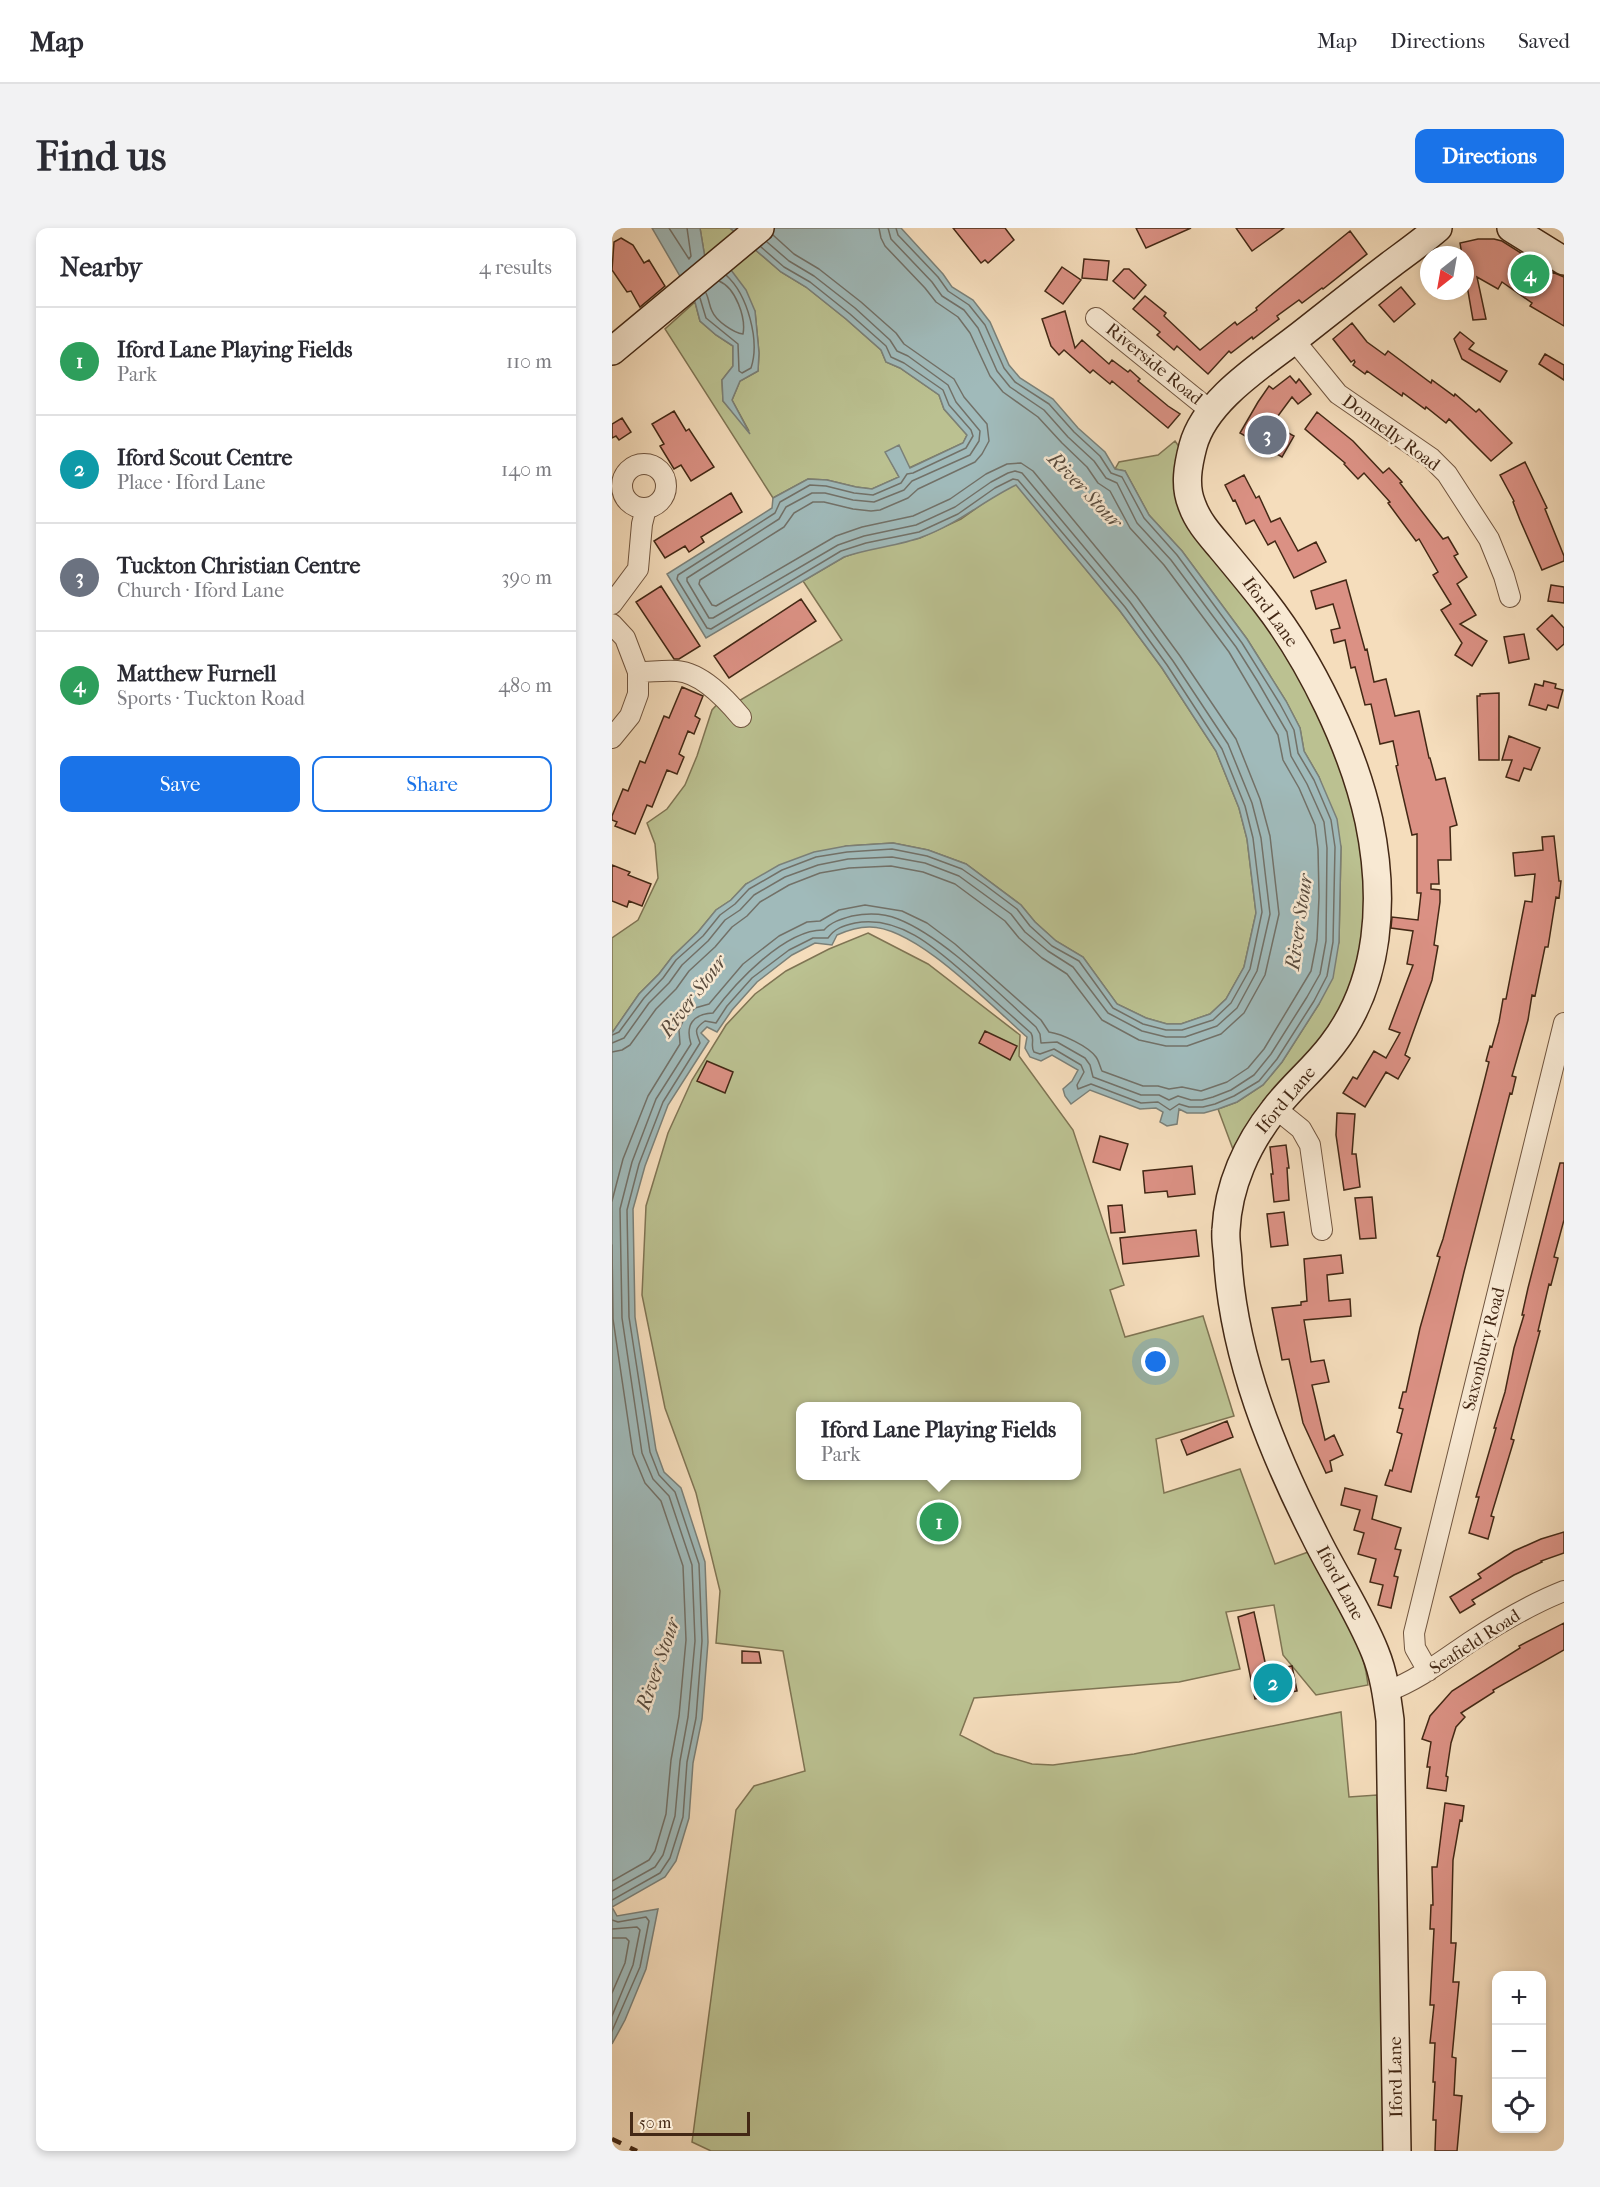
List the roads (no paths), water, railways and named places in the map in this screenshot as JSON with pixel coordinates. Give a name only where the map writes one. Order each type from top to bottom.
[{"type":"street","points":[[612,351],[760,228]]},
{"type":"street","name":"Iford Lane","points":[[1397,2151],[1390,1720],[1386,1692],[1377,1656],[1314,1536],[1278,1455],[1251,1384],[1238,1338],[1230,1285],[1226,1229],[1235,1181],[1250,1145],[1275,1108],[1332,1045],[1351,1017],[1362,993],[1372,962],[1377,925],[1376,875],[1369,822],[1354,767],[1320,692],[1299,653],[1268,605],[1202,525],[1192,506],[1187,486],[1195,438],[1211,411],[1242,380],[1438,228]]},
{"type":"street","points":[[1510,228],[1564,261]]},
{"type":"street","name":"Riverside Road","points":[[1096,318],[1211,411]]},
{"type":"street","name":"Donnelly Road","points":[[1294,340],[1338,394],[1431,458],[1447,474],[1489,539],[1510,597]]},
{"type":"street","points":[[612,604],[638,569],[646,507]]},
{"type":"street","points":[[612,624],[625,638],[638,672],[638,694],[630,717],[612,738]]},
{"type":"street","points":[[638,672],[679,671],[703,681],[724,697],[741,717]]},
{"type":"street","name":"Saxonbury Road","points":[[1428,1671],[1415,1648],[1414,1634],[1563,1030]]},
{"type":"street","points":[[1275,1108],[1301,1129],[1311,1145],[1322,1230]]},
{"type":"street","name":"Seafield Road","points":[[1386,1692],[1406,1685],[1481,1635],[1539,1601],[1564,1592]]},
{"type":"water","points":[[652,228],[700,228],[706,264],[731,270],[746,290],[755,311],[759,353],[758,371],[740,381],[732,400],[750,434],[723,401],[722,380],[733,366],[733,346],[700,321],[695,302]]},
{"type":"water","name":"River Stour","points":[[730,228],[901,228],[952,287],[973,300],[990,322],[1009,365],[1020,378],[1053,399],[1078,428],[1105,452],[1115,469],[1125,471],[1149,515],[1182,551],[1247,639],[1286,701],[1300,728],[1304,751],[1319,777],[1337,819],[1341,847],[1339,942],[1333,978],[1282,1062],[1263,1085],[1237,1102],[1204,1113],[1187,1113],[1179,1109],[1177,1124],[1167,1126],[1160,1122],[1163,1112],[1156,1108],[1140,1109],[1090,1090],[1071,1104],[1063,1089],[1072,1081],[1078,1070],[1052,1055],[1041,1061],[1030,1057],[1025,1048],[1027,1037],[974,988],[930,953],[888,930],[869,927],[852,930],[837,935],[832,945],[815,943],[792,955],[757,982],[732,1010],[717,1032],[707,1027],[701,1033],[709,1041],[668,1105],[645,1166],[633,1209],[635,1317],[656,1450],[664,1472],[681,1488],[705,1562],[708,1642],[702,1719],[693,1763],[689,1818],[676,1861],[665,1877],[612,1907],[612,1033],[639,994],[672,957],[698,932],[716,910],[731,900],[746,884],[779,865],[814,852],[846,846],[893,843],[928,850],[966,864],[1021,905],[1035,922],[1056,941],[1083,957],[1117,1004],[1146,1018],[1167,1024],[1181,1024],[1210,1014],[1226,999],[1244,967],[1256,913],[1247,839],[1239,808],[1216,751],[1162,668],[1120,611],[1016,485],[934,532],[913,540],[844,557],[706,638],[667,574],[772,508],[773,498],[808,479],[827,480],[872,489],[899,477],[885,452],[899,445],[910,468],[963,443],[967,435],[944,409],[939,395],[900,368],[886,362],[881,350],[846,319],[806,287],[781,272]]},
{"type":"water","points":[[612,1907],[617,1916],[658,1909],[646,1969],[625,2020],[612,2044]]},
{"type":"railway","points":[[612,2139],[637,2151]]},
{"type":"place","name":"Matthew Furnell","points":[[1530,274]]},
{"type":"place","name":"Tuckton Christian Centre","points":[[1267,435]]},
{"type":"place","name":"Iford Lane Playing Fields","points":[[939,1522]]},
{"type":"place","name":"Iford Scout Centre","points":[[1273,1683]]}]
